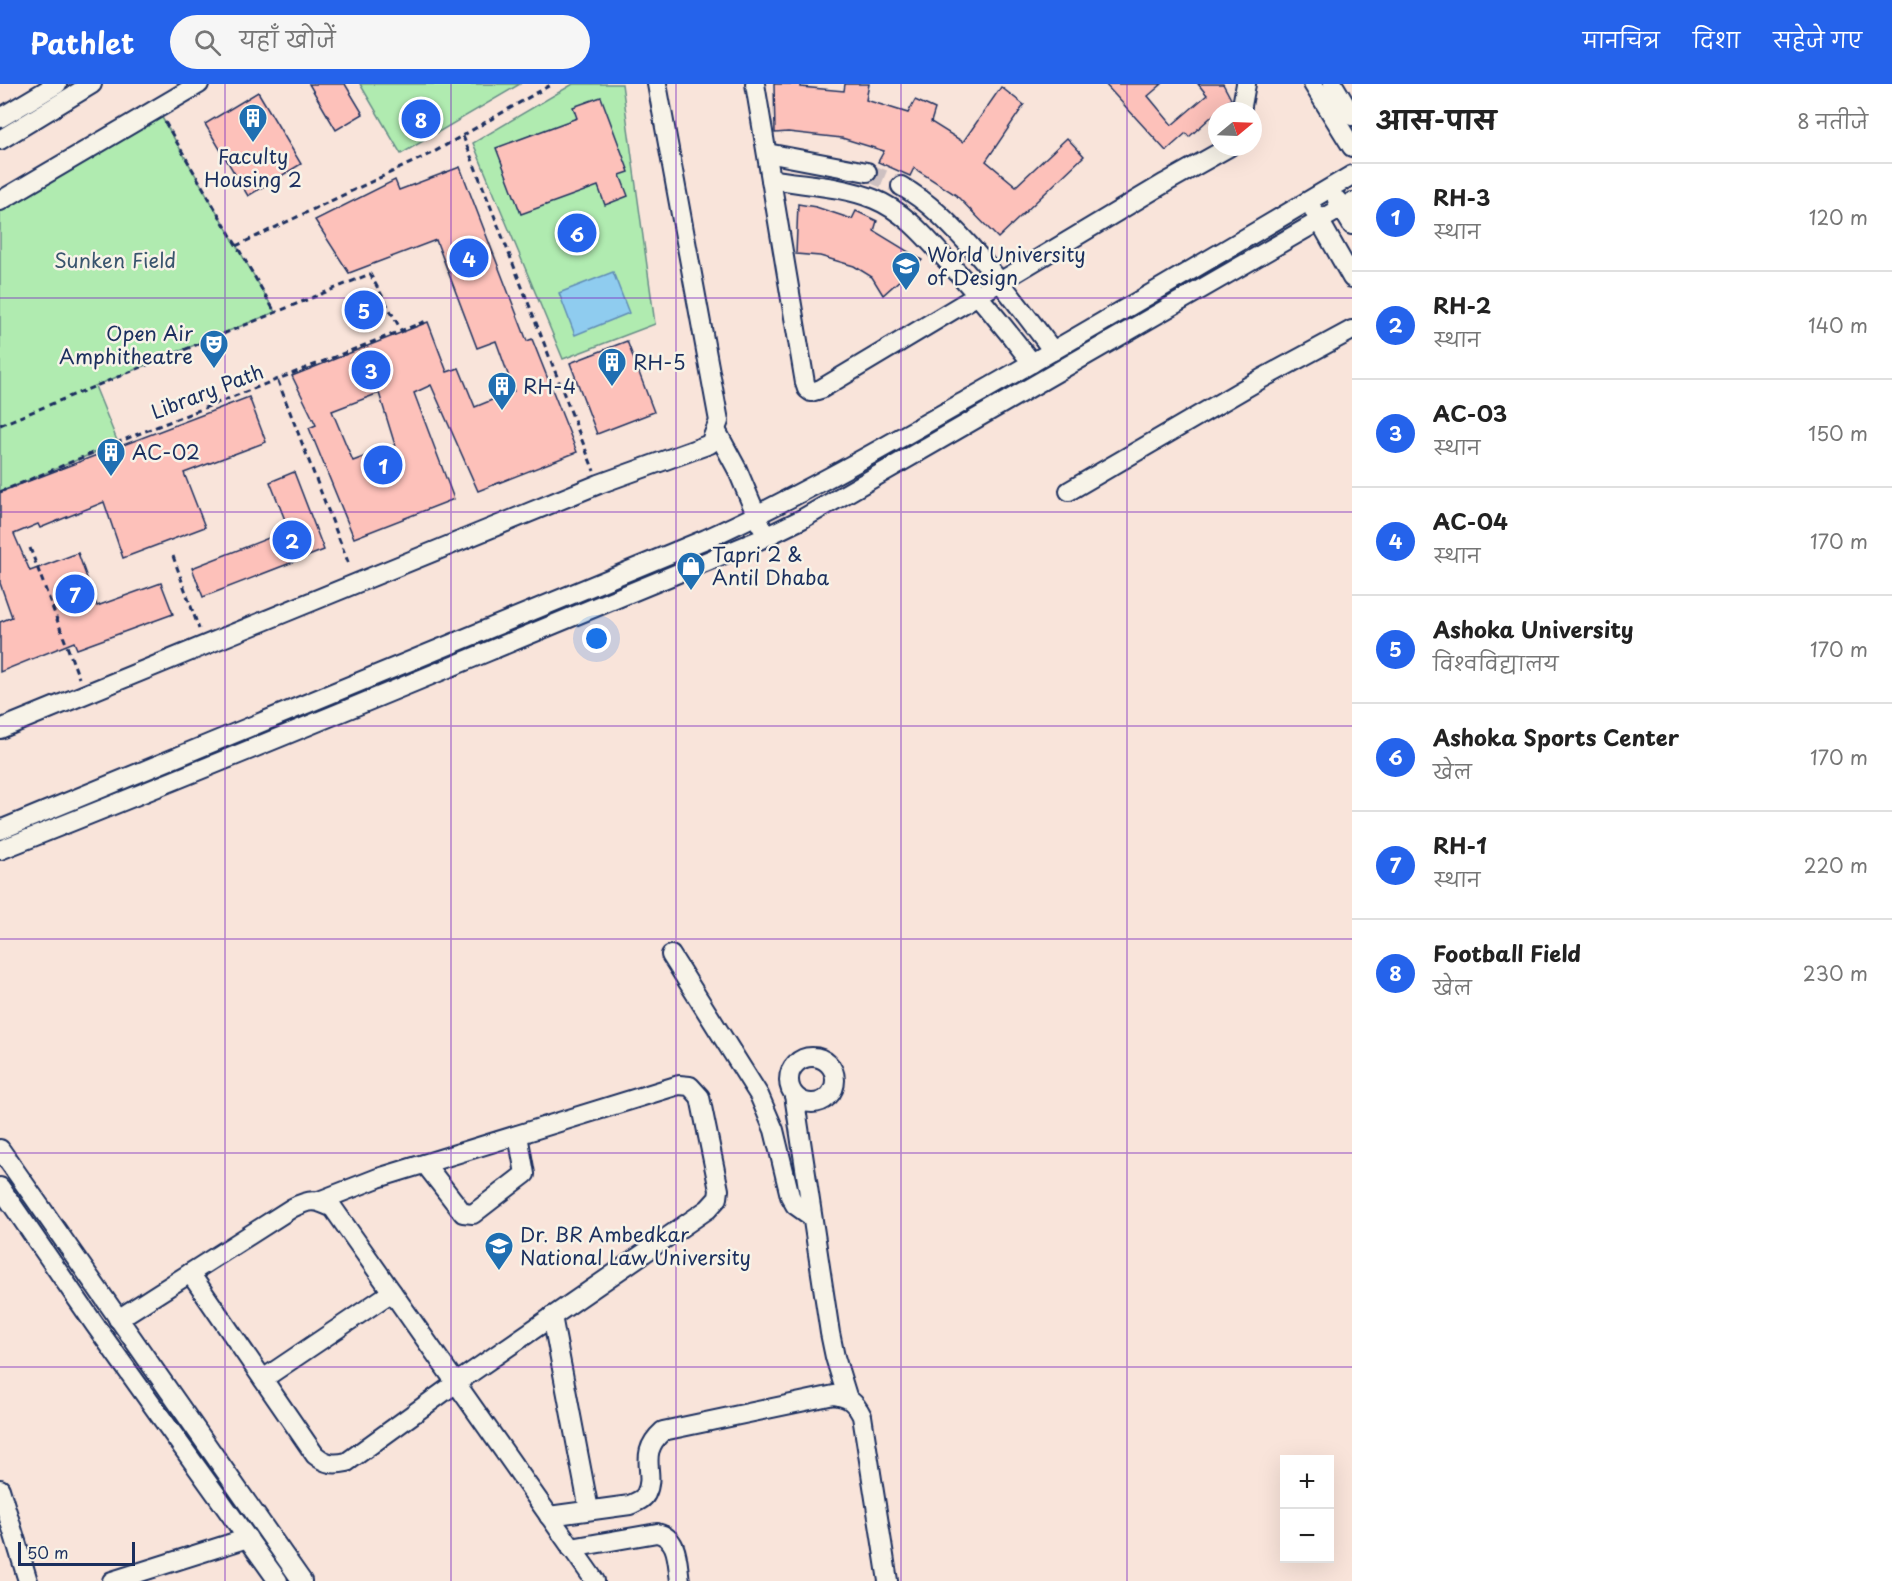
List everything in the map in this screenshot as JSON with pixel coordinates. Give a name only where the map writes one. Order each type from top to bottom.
[{"type":"street","points":[[0,118],[57,84]]},
{"type":"street","points":[[0,140],[92,84]]},
{"type":"street","points":[[0,201],[199,84]]},
{"type":"street","points":[[0,729],[599,484],[710,444],[719,421],[657,84]]},
{"type":"street","points":[[755,84],[805,383],[811,392],[822,389],[1213,156]]},
{"type":"street","points":[[1243,102],[1246,84]]},
{"type":"street","points":[[1313,84],[1352,147]]},
{"type":"street","points":[[1333,84],[1352,116]]},
{"type":"street","points":[[767,153],[867,172]]},
{"type":"street","points":[[0,830],[706,539],[757,515],[860,461],[1053,351],[1352,175]]},
{"type":"street","points":[[771,179],[854,192],[877,200],[902,215],[921,232],[978,295],[1032,363]]},
{"type":"street","points":[[901,186],[938,211],[1001,281],[1053,351]]},
{"type":"street","points":[[1330,188],[1347,205],[1352,225]]},
{"type":"street","points":[[1308,201],[1352,278]]},
{"type":"street","points":[[0,850],[411,684],[802,519],[1347,205]]},
{"type":"street","points":[[1069,491],[1261,379],[1352,330]]},
{"type":"street","points":[[716,430],[737,470],[766,536]]},
{"type":"street","points":[[671,955],[759,1095],[774,1130],[790,1196],[795,1205],[812,1217]]},
{"type":"street","points":[[118,1319],[190,1273],[292,1208],[306,1202],[319,1201],[368,1182],[679,1085],[690,1086],[700,1097],[718,1190],[718,1198],[708,1209],[456,1383],[347,1462],[334,1464],[323,1462],[315,1455],[190,1273]]},
{"type":"street","points":[[794,1095],[831,1341],[847,1396],[856,1404],[862,1416],[888,1581]]},
{"type":"street","points":[[424,1164],[464,1213],[473,1214],[525,1174],[518,1135]]},
{"type":"street","points":[[0,1149],[302,1581]]},
{"type":"street","points":[[0,1187],[278,1581]]},
{"type":"street","points":[[319,1201],[333,1208],[595,1581]]},
{"type":"street","points":[[263,1379],[392,1292]]},
{"type":"street","points":[[552,1316],[589,1510]]},
{"type":"street","points":[[122,1363],[140,1350]]},
{"type":"street","points":[[549,1516],[630,1504],[641,1500],[646,1494],[649,1453],[654,1439],[663,1431],[834,1395],[847,1396]]},
{"type":"street","points":[[1,1496],[28,1581]]},
{"type":"street","points":[[571,1548],[657,1533],[665,1535],[675,1546],[680,1581]]},
{"type":"street","points":[[112,1581],[248,1538]]},
{"type":"path","points":[[236,246],[434,152],[552,84]]},
{"type":"path","points":[[157,109],[275,312]]},
{"type":"path","points":[[463,136],[599,484]]},
{"type":"path","points":[[0,424],[370,274],[401,330]]},
{"type":"path","name":"Library Path","points":[[0,492],[133,436],[426,321]]},
{"type":"path","points":[[277,380],[356,583]]},
{"type":"path","points":[[30,548],[85,694]]},
{"type":"path","points":[[173,556],[205,645]]},
{"type":"green space","points":[[360,84],[520,84],[401,154]]},
{"type":"green space","points":[[573,84],[622,84],[655,324],[563,359],[473,143]]},
{"type":"green space","name":"Sunken Field","points":[[157,109],[275,312],[95,386],[118,443],[0,492],[0,201]]},
{"type":"water","points":[[613,272],[629,313],[575,335],[559,293]]},
{"type":"building","points":[[309,84],[345,84],[363,114],[336,130]]},
{"type":"building","points":[[774,84],[801,84],[801,87],[844,91],[845,84],[869,84],[866,100],[908,113],[915,100],[935,109],[931,122],[963,142],[1001,87],[1024,105],[986,161],[1016,186],[1067,138],[1084,156],[998,238],[956,195],[914,168],[910,176],[878,162],[884,151],[842,138],[788,132],[775,133]]},
{"type":"building","points":[[1105,84],[1162,84],[1148,96],[1172,125],[1207,95],[1198,84],[1223,84],[1231,99],[1228,102],[1208,102],[1208,120],[1189,137],[1186,133],[1166,151]]},
{"type":"building","name":"Faculty Housing 2","points":[[258,92],[301,164],[248,196],[205,124]]},
{"type":"building","points":[[601,97],[629,172],[620,175],[628,196],[605,205],[598,186],[521,214],[496,148],[577,118],[573,107]]},
{"type":"building","points":[[460,167],[527,341],[532,339],[577,452],[478,491],[431,385],[414,393],[454,499],[354,538],[309,428],[316,425],[292,376],[428,322],[447,372],[459,368],[475,407],[514,391],[496,341],[477,348],[436,240],[349,273],[315,220],[395,180],[399,190]],"holes":[[[379,393],[395,445],[353,461],[332,411]]]},
{"type":"building","points":[[798,204],[816,207],[852,219],[856,211],[877,221],[874,231],[922,260],[883,295],[872,277],[854,266],[820,256],[796,254]]},
{"type":"building","name":"RH-5","points":[[627,341],[654,412],[597,434],[570,363]]},
{"type":"building","points":[[249,397],[266,442],[184,473],[205,527],[123,558],[104,502],[40,528],[38,524],[14,534],[30,571],[78,553],[97,606],[161,583],[173,614],[77,649],[74,642],[0,672],[0,622],[12,617],[0,583],[0,492]]},
{"type":"building","points":[[294,472],[324,550],[203,597],[192,568],[289,530],[270,482]]},
{"type":"tunnel","points":[[867,172],[901,186]]},
{"type":"place","name":"Football Field","points":[[421,119]]},
{"type":"place","name":"Faculty Housing 2","points":[[253,144]]},
{"type":"place","name":"Ashoka Sports Center","points":[[577,233]]},
{"type":"place","name":"AC-04","points":[[469,258]]},
{"type":"place","name":"World University of Design","points":[[906,292]]},
{"type":"place","name":"Ashoka University","points":[[364,310]]},
{"type":"place","name":"Open Air Amphitheatre","points":[[214,370]]},
{"type":"place","name":"AC-03","points":[[371,370]]},
{"type":"place","name":"RH-5","points":[[612,388]]},
{"type":"place","name":"RH-4","points":[[502,412]]},
{"type":"place","name":"RH-3","points":[[383,465]]},
{"type":"place","name":"AC-02","points":[[111,478]]},
{"type":"place","name":"RH-2","points":[[292,540]]},
{"type":"place","name":"Tapri 2 & Antil Dhaba","points":[[691,592]]},
{"type":"place","name":"RH-1","points":[[75,594]]},
{"type":"place","name":"Dr. BR Ambedkar National Law University","points":[[499,1272]]}]
